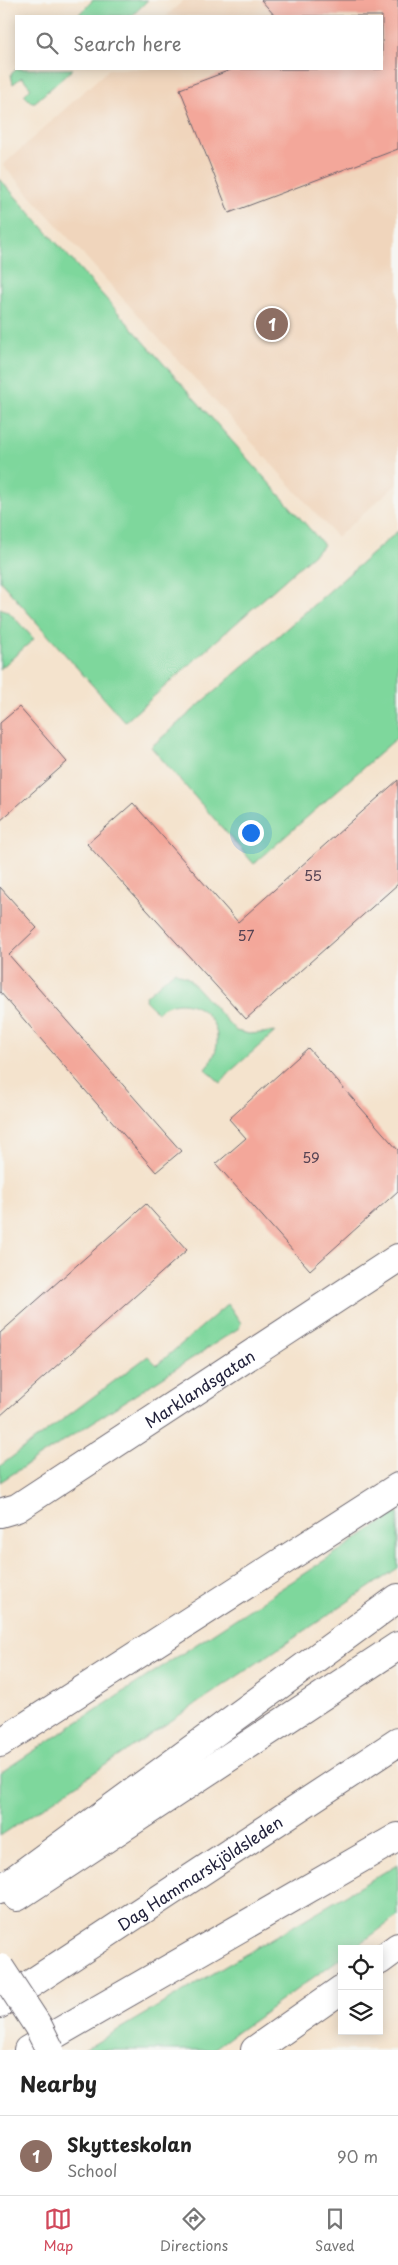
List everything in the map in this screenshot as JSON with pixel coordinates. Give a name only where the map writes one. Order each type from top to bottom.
[{"type":"main road","name":"Marklandsgatan","points":[[0,1513],[17,1508],[398,1258]]},
{"type":"main road","points":[[0,1743],[398,1487]]},
{"type":"main road","points":[[0,1890],[398,1598]]},
{"type":"main road","points":[[0,1908],[398,1646]]},
{"type":"main road","name":"Dag Hammarskjöldsleden","points":[[0,2004],[398,1742]]},
{"type":"main road","points":[[28,2050],[398,1837]]},
{"type":"main road","points":[[0,1968],[38,2026],[50,2050]]},
{"type":"main road","points":[[255,2050],[341,1990]]},
{"type":"shaded area","points":[[184,0],[398,0],[398,483],[337,537],[3,165],[108,70],[383,70],[383,15],[167,15]]},
{"type":"green space","points":[[93,0],[148,0],[133,15],[78,15]]},
{"type":"green space","points":[[16,70],[72,70],[35,102],[31,102],[24,95],[31,88],[22,77],[13,84],[11,74]]},
{"type":"green space","points":[[0,179],[324,545],[125,722],[0,581]]},
{"type":"green space","points":[[398,531],[398,737],[254,864],[151,747]]},
{"type":"green space","points":[[0,608],[9,612],[34,639],[0,669]]},
{"type":"green space","points":[[174,971],[187,977],[236,1031],[249,1034],[275,1032],[233,1069],[221,1083],[205,1069],[214,1054],[217,1040],[214,1026],[207,1015],[197,1007],[184,1003],[171,1005],[157,1012],[145,1000],[146,996]]},
{"type":"green space","points":[[228,1304],[241,1323],[239,1328],[0,1482],[0,1466],[148,1356],[157,1365]]},
{"type":"green space","points":[[398,1512],[398,1568],[0,1836],[0,1773]]},
{"type":"green space","points":[[398,1864],[398,1916],[358,1945],[338,1945],[338,1960],[212,2050],[84,2050]]},
{"type":"building","points":[[261,0],[398,0],[398,149],[229,213],[180,89],[230,70],[383,70],[383,15],[274,15]]},
{"type":"building","points":[[19,707],[67,762],[0,821],[0,723]]},
{"type":"building","points":[[398,780],[398,884],[246,1019],[87,844],[133,803],[238,922]]},
{"type":"building","points":[[0,887],[37,928],[9,955],[181,1151],[156,1172],[0,992]]},
{"type":"building","points":[[308,1048],[398,1150],[398,1191],[310,1270],[216,1164],[246,1138],[229,1119]]},
{"type":"building","points":[[146,1204],[187,1250],[0,1416],[0,1333]]},
{"type":"place","name":"Skytteskolan","points":[[272,324]]}]
